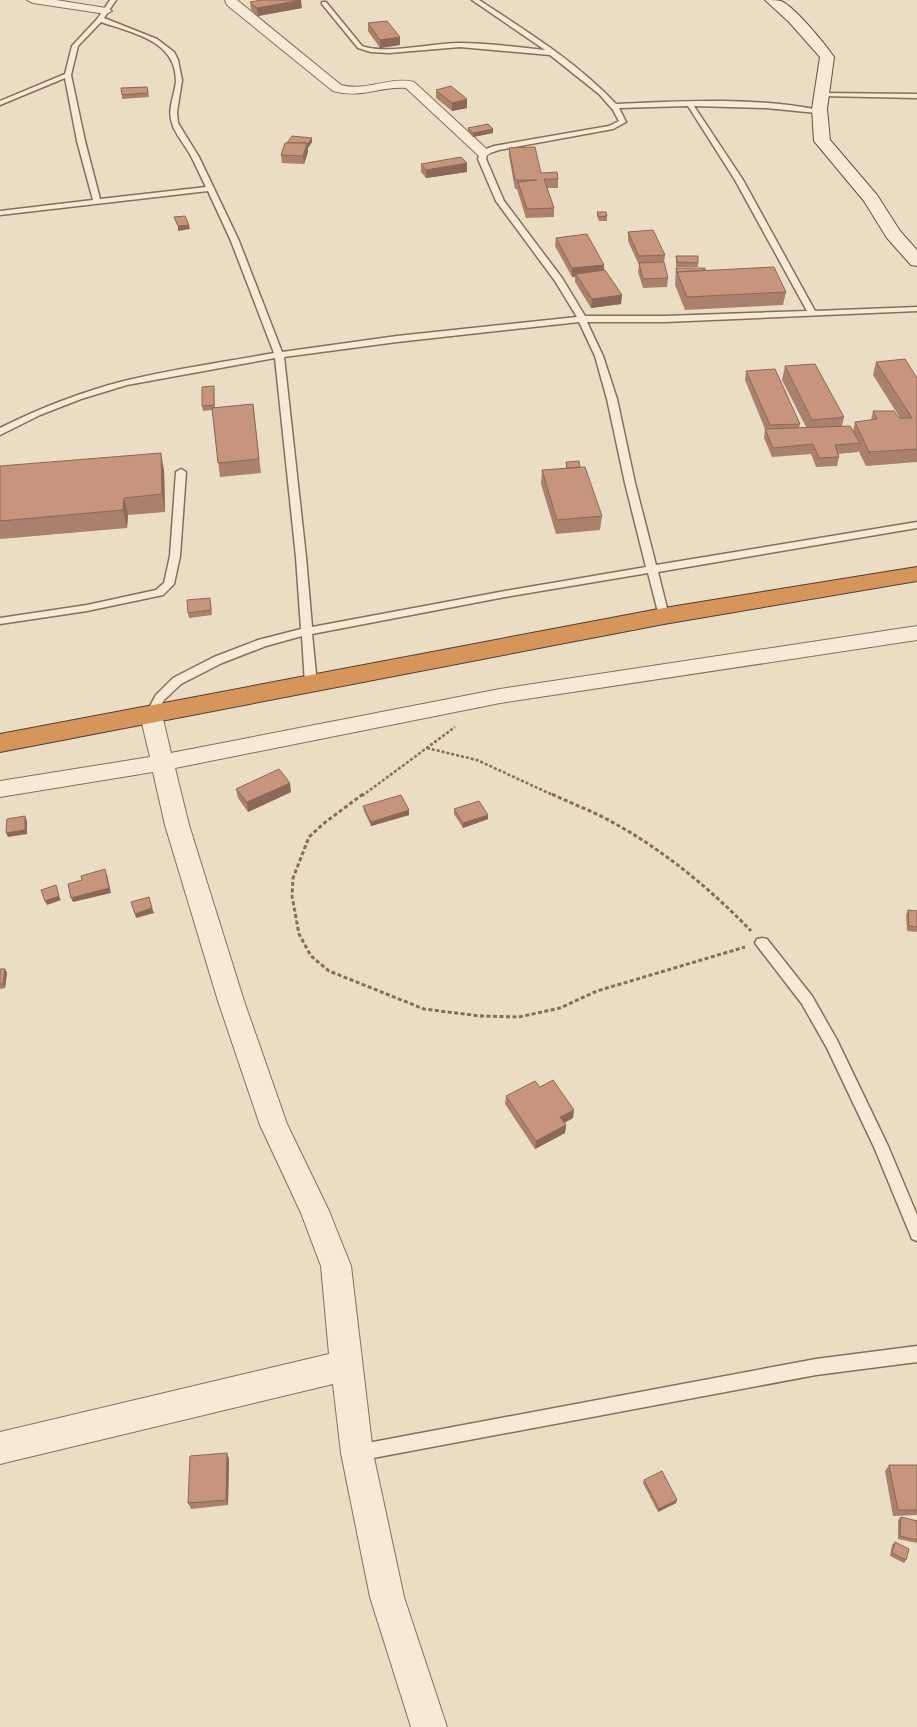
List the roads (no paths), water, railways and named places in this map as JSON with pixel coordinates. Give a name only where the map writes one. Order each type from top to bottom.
[{"type":"highway","points":[[0,743],[664,616],[917,574]]},
{"type":"street","points":[[33,0],[103,15]]},
{"type":"street","points":[[231,0],[231,3],[336,88],[352,91],[401,84],[410,85],[484,153]]},
{"type":"street","points":[[772,0],[782,7],[809,34],[827,57],[822,94],[817,112],[818,130],[822,141],[871,199],[893,234],[917,261]]},
{"type":"street","points":[[0,789],[162,763],[500,696],[917,633]]},
{"type":"street","points":[[151,715],[177,825],[230,1001],[274,1126],[315,1211],[336,1266],[357,1453],[387,1598],[429,1727]]},
{"type":"street","points":[[0,1448],[346,1365]]},
{"type":"lane","points":[[97,202],[81,141],[68,75],[75,46],[103,15],[113,0]]},
{"type":"lane","points":[[475,0],[554,54],[615,106],[622,116],[623,122],[611,128],[497,148],[484,153],[482,159],[500,201],[560,280],[582,319],[599,356],[612,399],[664,616]]},
{"type":"lane","points":[[324,4],[360,46],[365,49],[384,51],[442,44],[485,44],[554,54]]},
{"type":"lane","points":[[103,15],[165,46],[176,60],[178,80],[174,112],[175,123],[195,157],[235,241],[279,355],[301,557],[311,684]]},
{"type":"lane","points":[[0,104],[68,75]]},
{"type":"lane","points":[[822,94],[917,96]]},
{"type":"lane","points":[[615,106],[689,103],[773,105],[817,112]]},
{"type":"lane","points":[[689,103],[739,180],[813,314]]},
{"type":"lane","points":[[0,213],[210,189]]},
{"type":"lane","points":[[0,432],[45,410],[126,383],[279,355],[397,339],[582,319],[665,320],[917,308]]},
{"type":"lane","points":[[0,621],[87,608],[159,593],[169,584],[175,556],[181,472]]},
{"type":"lane","points":[[151,715],[160,698],[177,681],[227,657],[262,644],[307,631],[505,594],[917,525]]},
{"type":"lane","points":[[762,943],[807,1000],[832,1044],[881,1146],[917,1234]]},
{"type":"lane","points":[[357,1453],[816,1367],[917,1354]]}]
